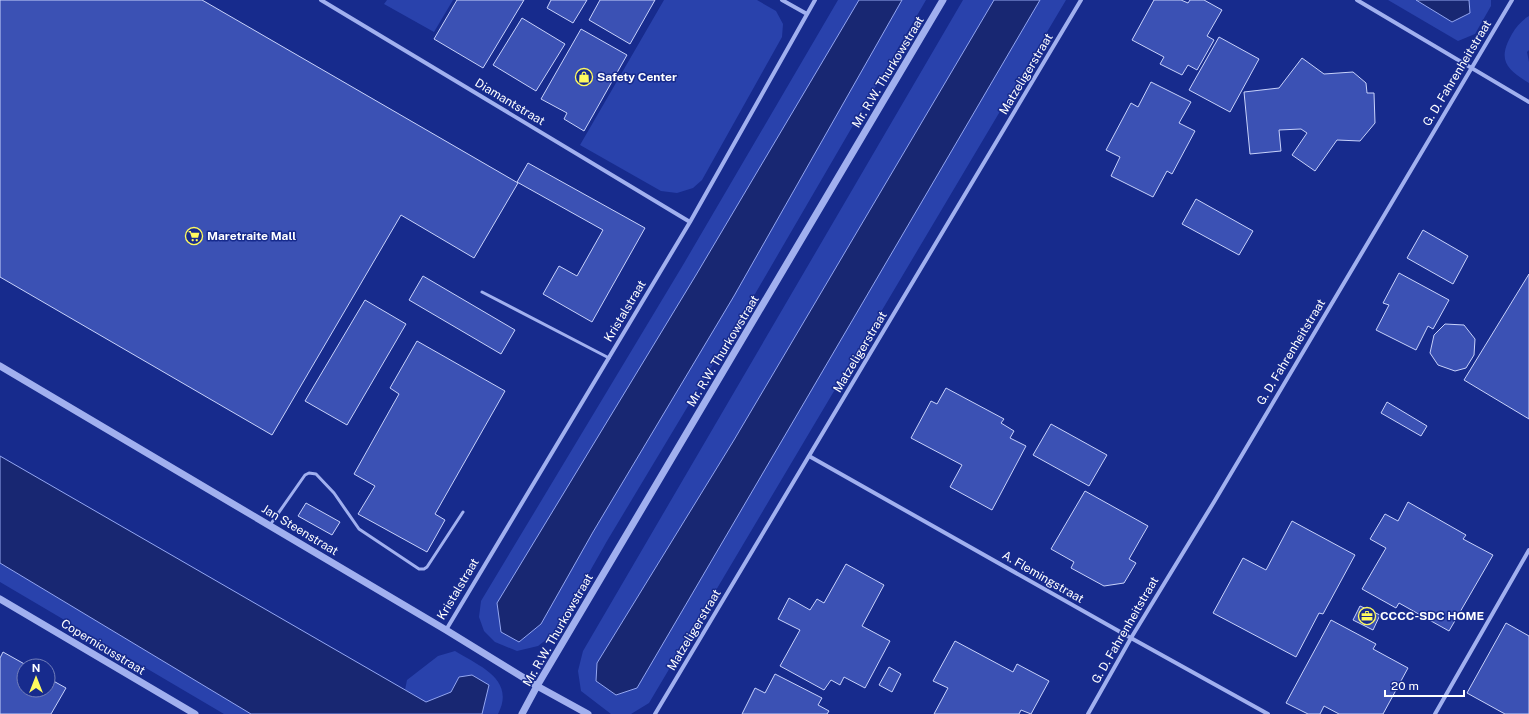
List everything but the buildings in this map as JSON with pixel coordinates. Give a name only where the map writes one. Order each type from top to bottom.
[{"type":"street","name":"Diamantstraat","points":[[321,0],[690,222]]},
{"type":"street","points":[[782,0],[806,14]]},
{"type":"street","name":"Kristalstraat","points":[[446,630],[690,222],[815,0]]},
{"type":"street","name":"Mr. R.W. Thurkowstraat","points":[[522,714],[537,686],[943,0]]},
{"type":"street","name":"Matzeligerstraat","points":[[655,714],[1081,0]]},
{"type":"street","points":[[1358,0],[1529,102]]},
{"type":"street","name":"G. D. Fahrenheitstraat","points":[[1088,714],[1130,638],[1214,502],[1512,0]]},
{"type":"street","name":"Jan Steenstraat","points":[[0,366],[270,525],[537,686],[588,714]]},
{"type":"street","name":"A. Flemingstraat","points":[[809,456],[1130,638],[1268,714]]},
{"type":"street","points":[[1435,714],[1529,550]]},
{"type":"street","name":"Copernicusstraat","points":[[0,599],[195,714]]},
{"type":"lane","points":[[482,292],[609,358]]},
{"type":"lane","points":[[270,525],[305,475],[309,473],[316,474],[334,493],[359,529],[419,569],[424,569],[428,567],[463,512]]},
{"type":"shaded area","points":[[387,0],[453,0],[434,32],[384,4]]},
{"type":"shaded area","points":[[664,0],[757,0],[776,11],[783,24],[782,37],[702,180],[693,188],[677,193],[661,191],[580,145]]},
{"type":"shaded area","points":[[838,0],[859,0],[696,275],[519,642],[541,624],[593,532],[734,296],[902,0],[926,0],[748,306],[607,541],[555,633],[538,646],[517,651],[495,642],[484,631],[479,617],[481,601],[683,265]]},
{"type":"shaded area","points":[[859,0],[902,0],[734,296],[593,532],[541,624],[519,642],[501,632],[497,603],[696,275]]},
{"type":"shaded area","points":[[963,0],[994,0],[734,440],[597,663],[637,688],[1040,0],[1066,0],[649,703],[631,714],[611,714],[581,691],[578,671],[583,651]]},
{"type":"shaded area","points":[[994,0],[1040,0],[637,688],[616,695],[596,681],[597,663],[734,440]]},
{"type":"shaded area","points":[[1388,0],[1416,0],[1452,22],[1470,13],[1469,0],[1491,0],[1491,6],[1475,34],[1458,41]]},
{"type":"shaded area","points":[[1416,0],[1469,0],[1470,13],[1452,22]]},
{"type":"shaded area","points":[[1529,16],[1529,50],[1527,52],[1529,62],[1529,83],[1515,73],[1506,63],[1505,51],[1507,43],[1515,29]]},
{"type":"shaded area","points":[[0,456],[426,702],[451,692],[459,677],[472,675],[489,685],[482,714],[251,714],[0,563]]},
{"type":"shaded area","points":[[0,563],[251,714],[224,714],[0,582]]},
{"type":"shaded area","points":[[455,651],[484,668],[499,683],[502,692],[502,702],[498,714],[482,714],[489,685],[459,677],[451,692],[426,702],[405,690],[407,680],[438,656]]},
{"type":"place","name":"Safety Center","points":[[584,77]]},
{"type":"place","name":"Maretraite Mall","points":[[194,236]]},
{"type":"place","name":"CCCC-SDC HOME","points":[[1367,616]]}]
